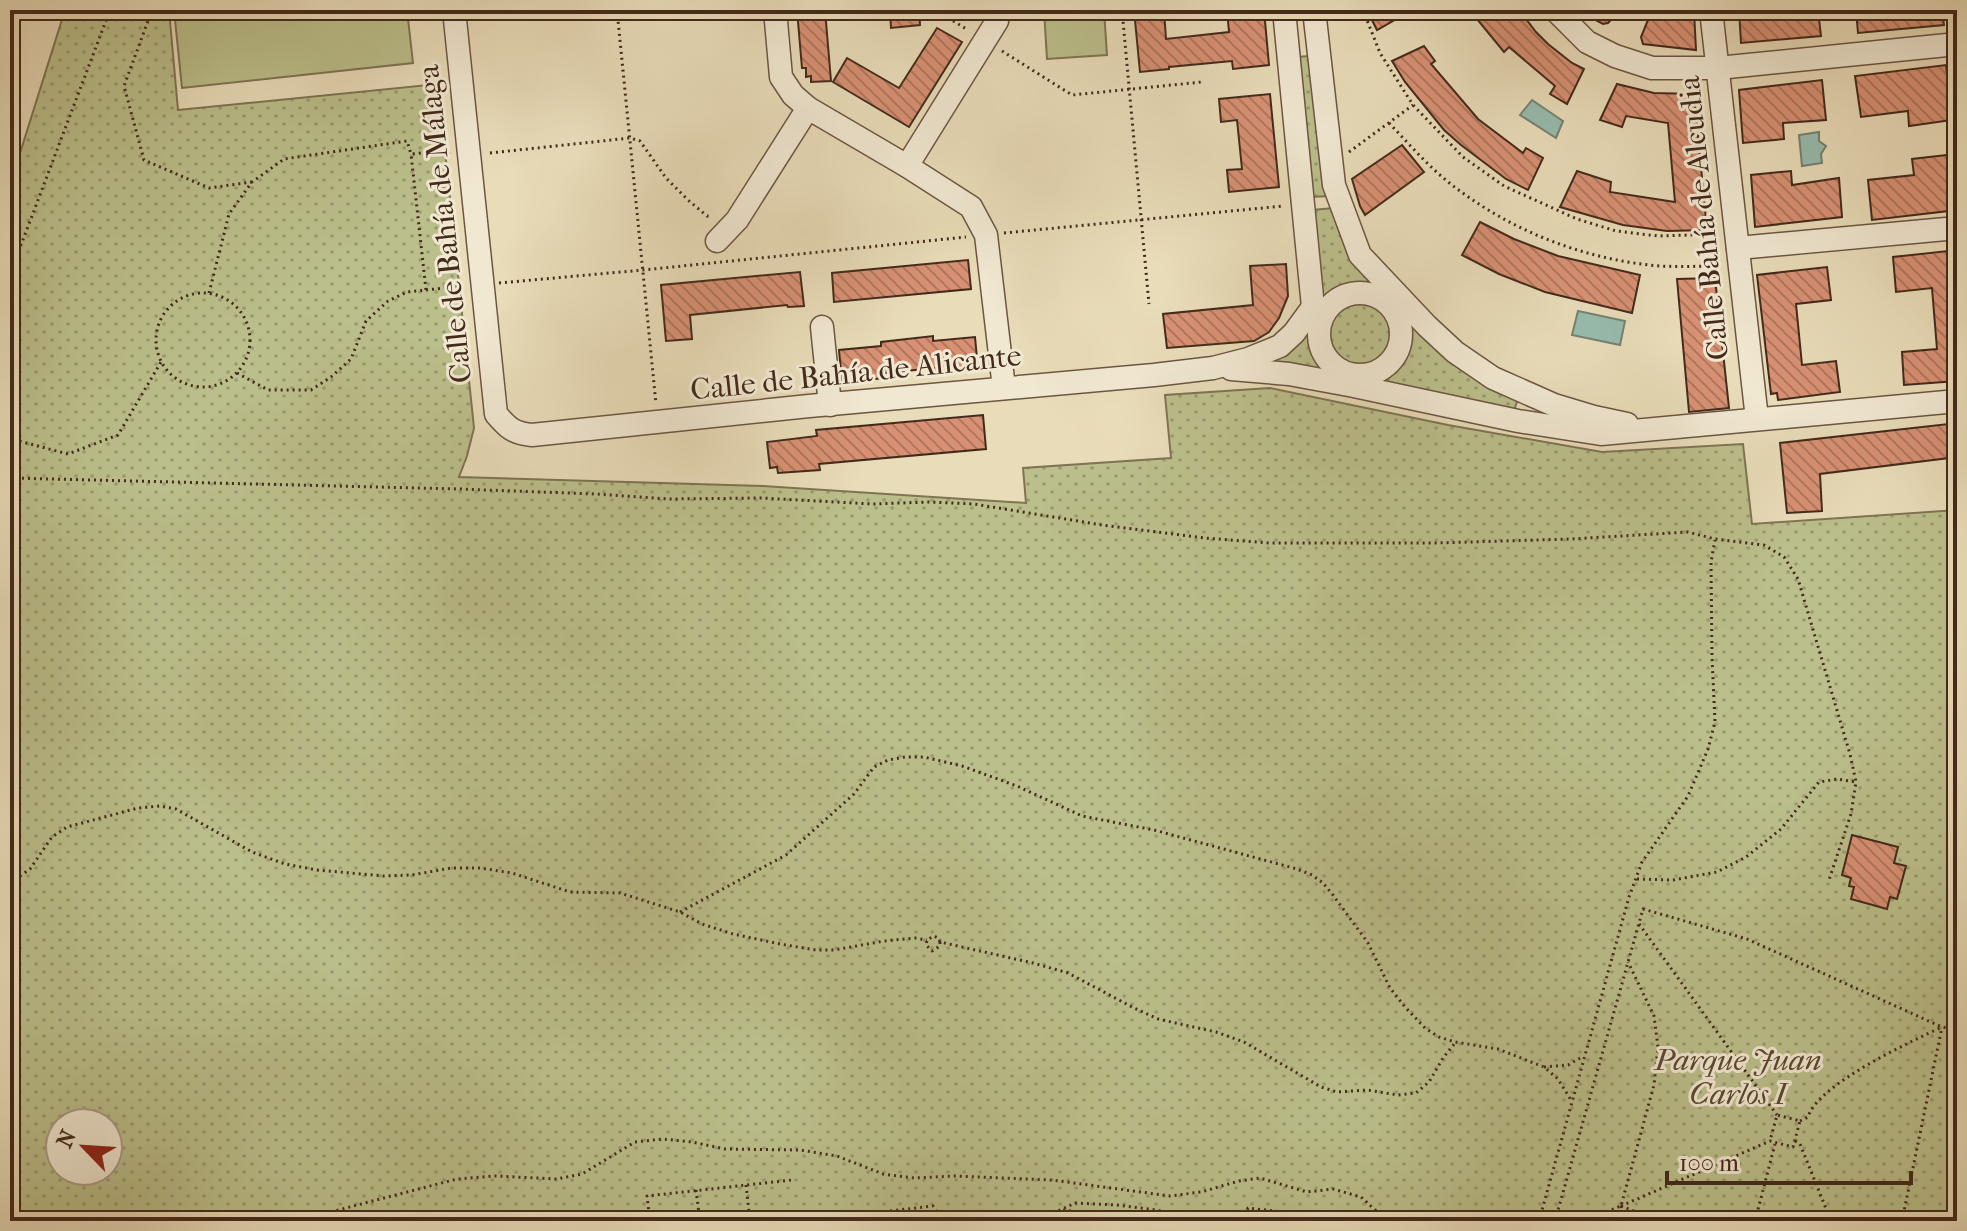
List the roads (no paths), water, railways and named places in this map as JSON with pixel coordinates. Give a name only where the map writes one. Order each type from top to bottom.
[{"type":"street","name":"Calle de Bahía de Málaga","points":[[454,10],[494,401],[496,414],[507,427]]},
{"type":"street","points":[[775,10],[781,77],[793,95],[808,108],[971,207],[986,235],[1004,388]]},
{"type":"street","points":[[1284,10],[1320,339],[1324,353],[1332,364],[1356,380],[1384,368],[1400,346],[1396,302]]},
{"type":"street","points":[[1314,10],[1334,185],[1360,255],[1396,302],[1455,352],[1493,378],[1554,405],[1652,429]]},
{"type":"street","points":[[1555,10],[1587,42],[1615,56],[1652,68],[1718,68],[1957,44]]},
{"type":"street","name":"Calle Bahía de Alcudia","points":[[1711,10],[1732,240],[1757,419]]},
{"type":"street","points":[[907,166],[997,21]]},
{"type":"street","points":[[717,241],[737,220],[808,108]]},
{"type":"street","points":[[1732,240],[1957,228]]},
{"type":"street","points":[[1319,310],[1344,296],[1357,293],[1396,302]]},
{"type":"street","name":"Calle de Bahía de Alicante","points":[[507,427],[519,434],[532,435],[1213,368],[1280,346],[1319,310]]},
{"type":"street","points":[[822,327],[830,405]]},
{"type":"street","name":"Calle de Bahía de Alicante","points":[[1213,368],[1356,380],[1518,421],[1601,434],[1957,401]]},
{"type":"park label","name":"Parque Juan Carlos I","points":[[1738,1077]]}]
